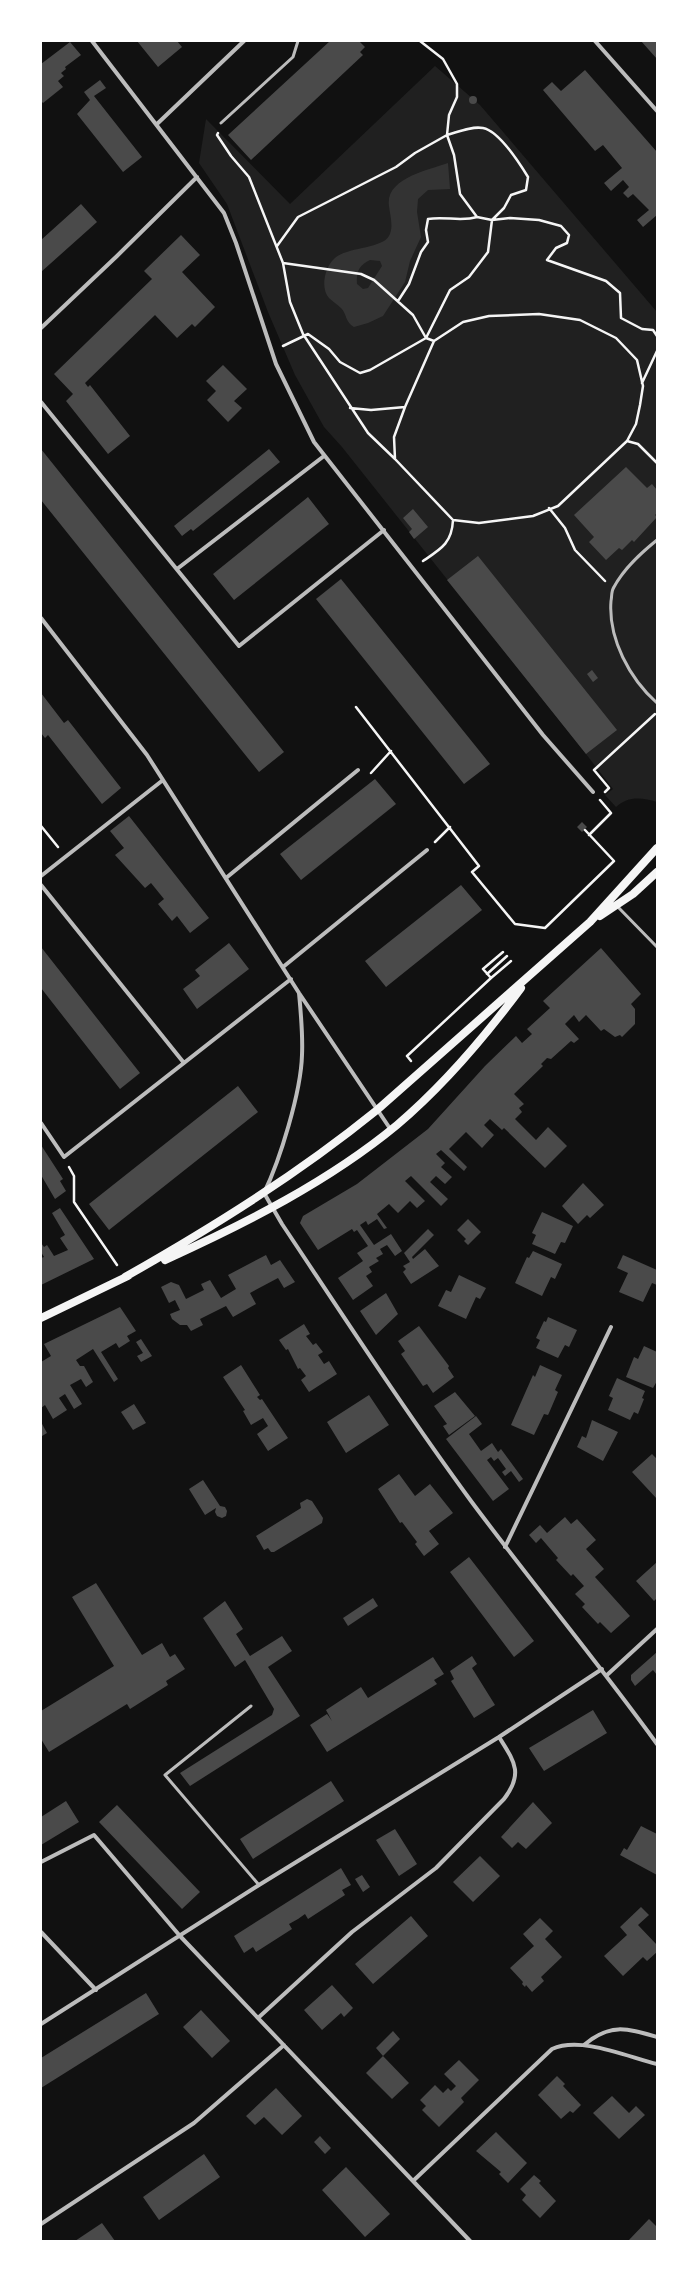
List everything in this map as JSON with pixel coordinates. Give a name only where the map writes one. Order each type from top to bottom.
[{"type":"main road","points":[[125,1278],[264,1193],[320,1154],[377,1110],[613,902],[657,848]]},
{"type":"main road","points":[[613,902],[633,894],[657,872]]},
{"type":"main road","points":[[41,1318],[210,1240],[272,1207],[337,1168],[391,1130],[432,1092],[468,1055],[527,979]]},
{"type":"street","points":[[92,41],[218,204],[229,223],[271,350],[287,390],[307,430],[324,456],[384,530],[544,735],[593,792]]},
{"type":"street","points":[[157,124],[244,41]]},
{"type":"street","points":[[595,41],[657,111]]},
{"type":"street","points":[[41,328],[197,177]]},
{"type":"street","points":[[41,402],[240,646],[384,530]]},
{"type":"street","points":[[177,569],[324,456]]},
{"type":"street","points":[[41,618],[132,734],[299,993],[391,1130]]},
{"type":"street","points":[[226,878],[358,770]]},
{"type":"street","points":[[41,876],[163,780]]},
{"type":"street","points":[[283,967],[427,850]]},
{"type":"street","points":[[41,885],[184,1063]]},
{"type":"street","points":[[41,1123],[64,1157],[291,979]]},
{"type":"street","points":[[299,993],[302,1038],[301,1073],[284,1136],[264,1193],[422,1433],[505,1547],[607,1675],[657,1744]]},
{"type":"street","points":[[505,1547],[611,1327]]},
{"type":"street","points":[[607,1675],[657,1629]]},
{"type":"street","points":[[41,2024],[259,1885],[499,1737],[602,1669]]},
{"type":"street","points":[[258,2018],[352,1932],[436,1868],[504,1799],[513,1785],[515,1766],[499,1737]]},
{"type":"street","points":[[41,1862],[94,1835],[180,1936],[470,2241]]},
{"type":"street","points":[[41,1932],[96,1990]]},
{"type":"street","points":[[584,2045],[596,2035],[614,2029],[657,2037]]},
{"type":"street","points":[[413,2181],[552,2049],[568,2044],[584,2045],[657,2064]]},
{"type":"street","points":[[41,2224],[194,2124],[284,2045]]},
{"type":"lane","points":[[221,124],[293,57],[298,41]]},
{"type":"lane","points":[[657,540],[629,565],[612,588],[610,612],[622,657],[642,690],[657,704]]},
{"type":"lane","points":[[613,902],[657,947]]},
{"type":"lane","points":[[251,1706],[165,1775],[259,1885]]},
{"type":"path","points":[[420,41],[443,59],[457,84],[456,97],[449,116],[447,135],[454,155],[460,194],[477,216]]},
{"type":"path","points":[[221,124],[217,135],[231,156],[250,177],[283,263],[290,302],[304,336],[350,408],[368,433],[453,520],[479,524],[532,516],[549,508],[558,506],[627,441],[636,424],[640,405],[642,383],[637,360],[616,338],[580,320],[539,314],[489,316],[463,322],[434,341],[405,407],[394,437],[395,459]]},
{"type":"path","points":[[271,350],[308,334],[329,349],[340,362],[360,373],[370,370],[426,338],[450,290],[469,277],[488,252],[492,220],[511,195],[526,190],[528,177],[505,144],[484,128],[468,129],[447,135],[415,153],[396,167],[298,218],[277,246]]},
{"type":"path","points":[[398,301],[409,284],[421,252],[428,242],[426,230],[428,218],[437,217],[466,220],[477,216],[492,220],[510,218],[539,220],[561,226],[569,235],[568,243],[556,248],[547,260],[606,281],[620,293],[620,318],[642,329],[653,330],[657,336]]},
{"type":"path","points":[[283,263],[360,274],[370,278],[413,315],[426,338],[434,341]]},
{"type":"path","points":[[642,383],[657,351]]},
{"type":"path","points":[[350,408],[371,410],[405,407]]},
{"type":"path","points":[[627,441],[638,444],[657,463]]},
{"type":"path","points":[[549,508],[565,528],[575,550],[612,588]]},
{"type":"path","points":[[413,568],[443,548],[452,533],[453,520]]},
{"type":"path","points":[[356,706],[479,866],[472,872],[515,924],[545,928],[614,861],[585,830]]},
{"type":"path","points":[[596,767],[657,712]]},
{"type":"path","points":[[358,770],[365,779],[391,751]]},
{"type":"path","points":[[589,834],[611,813],[593,792]]},
{"type":"path","points":[[41,826],[66,857]]},
{"type":"path","points":[[427,850],[450,827]]},
{"type":"path","points":[[491,978],[483,970],[503,952]]},
{"type":"path","points":[[487,974],[506,956]]},
{"type":"path","points":[[419,1073],[407,1056],[511,961]]},
{"type":"path","points":[[64,1157],[74,1176],[74,1202],[125,1278]]},
{"type":"shaded area","points":[[435,66],[480,105],[657,312],[657,802],[635,798],[620,803],[616,807],[605,795],[613,789],[342,447],[324,427],[295,375],[268,312],[227,204],[199,163],[206,119],[290,204]]},
{"type":"shaded area","points":[[448,163],[450,189],[428,190],[418,199],[417,212],[421,237],[410,261],[405,282],[383,316],[368,323],[354,327],[349,323],[341,308],[326,294],[324,283],[328,267],[339,255],[371,246],[385,240],[389,236],[391,229],[389,206],[390,196],[394,188],[401,182],[420,172]],"holes":[[[370,260],[380,261],[382,266],[368,288],[363,289],[357,284],[359,269],[363,264]]]},
{"type":"building","points":[[137,41],[177,41],[182,47],[158,67]]},
{"type":"building","points":[[330,41],[359,41],[365,47],[360,52],[363,55],[251,160],[228,135]]},
{"type":"building","points":[[641,41],[657,41],[657,59]]},
{"type":"building","points":[[70,42],[81,55],[65,67],[66,69],[61,73],[64,76],[58,81],[63,87],[43,103],[41,101],[41,64]]},
{"type":"building","points":[[585,70],[657,152],[657,215],[643,227],[637,220],[649,210],[633,194],[628,198],[623,193],[629,187],[623,180],[611,191],[604,183],[622,168],[603,145],[595,151],[543,90],[552,82],[561,91]]},
{"type":"building","points":[[100,80],[106,88],[94,96],[142,157],[123,172],[77,114],[90,100],[84,92]]},
{"type":"building","points":[[471,96],[475,96],[477,100],[475,104],[471,104],[469,102],[469,98]]},
{"type":"building","points":[[81,204],[97,222],[41,272],[41,240]]},
{"type":"building","points":[[181,235],[200,255],[182,272],[215,307],[195,327],[192,324],[177,338],[155,315],[85,383],[88,387],[90,385],[130,436],[108,454],[66,401],[73,394],[54,374],[152,279],[144,271]]},
{"type":"building","points":[[223,365],[247,389],[234,401],[242,408],[228,422],[207,400],[216,391],[206,381]]},
{"type":"building","points":[[41,449],[284,752],[259,772],[41,500]]},
{"type":"building","points":[[269,449],[280,462],[193,531],[191,529],[182,536],[174,526]]},
{"type":"building","points":[[626,467],[647,488],[652,484],[657,490],[657,513],[655,515],[657,517],[634,542],[632,540],[622,550],[619,548],[606,560],[589,542],[594,537],[574,515]]},
{"type":"building","points":[[308,497],[329,524],[234,600],[213,574]]},
{"type":"building","points":[[413,509],[428,527],[414,539],[409,532],[412,529],[403,518]]},
{"type":"building","points":[[478,556],[617,730],[586,754],[447,580]]},
{"type":"building","points":[[341,579],[490,764],[464,784],[316,599]]},
{"type":"building","points":[[592,670],[598,678],[593,682],[587,674]]},
{"type":"building","points":[[41,693],[64,723],[68,720],[121,788],[102,804],[48,735],[45,738],[41,733]]},
{"type":"building","points":[[375,779],[396,804],[301,880],[280,854]]},
{"type":"building","points":[[129,816],[209,918],[190,933],[177,916],[172,921],[158,904],[164,899],[151,883],[145,888],[115,855],[124,848],[110,831]]},
{"type":"building","points":[[582,822],[587,827],[582,832],[577,827]]},
{"type":"building","points":[[461,885],[482,910],[386,987],[365,961]]},
{"type":"building","points":[[229,943],[249,969],[197,1009],[183,989],[200,976],[195,970]]},
{"type":"building","points":[[41,947],[140,1073],[120,1089],[41,988]]},
{"type":"building","points":[[601,948],[641,994],[631,1004],[635,1009],[635,1024],[622,1037],[620,1035],[615,1037],[604,1029],[601,1031],[586,1015],[579,1022],[574,1015],[565,1024],[579,1039],[574,1043],[571,1041],[551,1059],[547,1058],[541,1064],[543,1066],[514,1094],[524,1104],[519,1108],[522,1112],[515,1119],[536,1140],[548,1127],[567,1146],[545,1168],[504,1128],[502,1130],[490,1119],[484,1125],[494,1135],[482,1148],[466,1132],[449,1149],[467,1167],[464,1171],[441,1150],[436,1154],[445,1163],[441,1167],[452,1177],[445,1184],[436,1176],[430,1182],[448,1199],[441,1206],[411,1176],[405,1181],[425,1201],[417,1208],[410,1201],[398,1213],[389,1204],[377,1214],[387,1228],[384,1229],[377,1219],[368,1225],[366,1221],[360,1225],[374,1245],[391,1234],[402,1251],[395,1256],[387,1245],[380,1249],[383,1254],[376,1258],[379,1261],[369,1267],[372,1272],[366,1276],[373,1286],[353,1300],[338,1278],[363,1261],[357,1253],[368,1246],[357,1230],[354,1232],[352,1229],[318,1250],[300,1223],[303,1216],[357,1184],[428,1129],[485,1066],[516,1036],[522,1043],[532,1034],[527,1029],[550,1008],[543,1001]]},
{"type":"building","points":[[238,1086],[258,1112],[109,1230],[89,1204]]},
{"type":"building","points":[[41,1145],[63,1179],[60,1181],[66,1191],[55,1199],[41,1175]]},
{"type":"building","points":[[583,1183],[604,1205],[590,1218],[587,1215],[578,1224],[562,1206]]},
{"type":"building","points":[[60,1208],[94,1259],[41,1285],[41,1258],[44,1257],[41,1252],[41,1243],[44,1247],[47,1245],[54,1256],[68,1250],[60,1238],[65,1235],[52,1213]]},
{"type":"building","points":[[542,1212],[573,1226],[565,1243],[561,1242],[555,1254],[532,1244],[536,1235],[532,1233]]},
{"type":"building","points":[[468,1219],[481,1232],[468,1245],[464,1241],[466,1239],[457,1230]]},
{"type":"building","points":[[428,1229],[434,1235],[412,1257],[413,1259],[425,1249],[439,1266],[411,1284],[403,1272],[406,1269],[403,1266],[410,1262],[404,1253]]},
{"type":"building","points":[[533,1251],[562,1264],[555,1279],[551,1277],[542,1296],[515,1283],[527,1257],[529,1258]]},
{"type":"building","points":[[266,1255],[271,1265],[280,1260],[295,1282],[284,1288],[278,1278],[250,1293],[256,1304],[233,1317],[226,1306],[200,1319],[203,1325],[191,1331],[187,1325],[180,1325],[172,1319],[170,1314],[180,1310],[175,1300],[169,1303],[161,1287],[171,1282],[179,1285],[186,1299],[204,1290],[201,1284],[210,1280],[221,1298],[236,1289],[228,1275]]},
{"type":"building","points":[[623,1255],[657,1270],[657,1285],[652,1283],[643,1302],[619,1292],[628,1273],[617,1268]]},
{"type":"building","points":[[459,1275],[486,1288],[480,1299],[476,1297],[466,1319],[438,1306],[446,1290],[451,1292]]},
{"type":"building","points":[[386,1293],[398,1314],[376,1335],[360,1311]]},
{"type":"building","points":[[120,1307],[136,1331],[127,1336],[130,1341],[119,1348],[116,1343],[101,1352],[118,1379],[114,1382],[93,1349],[76,1360],[80,1366],[84,1366],[93,1382],[86,1387],[81,1379],[70,1385],[82,1404],[74,1409],[65,1394],[59,1398],[67,1410],[53,1419],[45,1405],[41,1408],[41,1362],[51,1356],[44,1344]]},
{"type":"building","points":[[548,1317],[577,1330],[569,1347],[565,1345],[558,1358],[536,1348],[540,1340],[536,1338],[544,1321],[546,1322]]},
{"type":"building","points":[[304,1324],[310,1334],[306,1336],[313,1345],[316,1343],[323,1352],[318,1355],[324,1364],[329,1361],[337,1374],[309,1392],[301,1380],[306,1376],[300,1368],[298,1369],[288,1349],[286,1350],[279,1340]]},
{"type":"building","points":[[419,1326],[449,1366],[448,1368],[454,1377],[433,1393],[427,1384],[423,1386],[401,1354],[405,1351],[398,1341]]},
{"type":"building","points":[[141,1339],[152,1356],[141,1362],[137,1356],[143,1353],[136,1342]]},
{"type":"building","points":[[644,1346],[657,1352],[657,1381],[653,1388],[626,1377],[634,1357],[638,1359]]},
{"type":"building","points":[[241,1365],[260,1395],[257,1397],[260,1400],[262,1399],[288,1438],[268,1451],[257,1434],[268,1426],[263,1418],[251,1425],[243,1411],[245,1410],[223,1377]]},
{"type":"building","points":[[540,1365],[562,1375],[555,1390],[558,1392],[549,1413],[548,1415],[544,1414],[534,1435],[511,1425],[533,1375],[535,1377]]},
{"type":"building","points":[[617,1378],[645,1391],[642,1398],[644,1399],[638,1414],[634,1412],[630,1420],[608,1410],[613,1398],[609,1396]]},
{"type":"building","points":[[455,1392],[475,1416],[449,1435],[443,1426],[447,1424],[434,1406]]},
{"type":"building","points":[[369,1395],[389,1425],[346,1453],[327,1422]]},
{"type":"building","points":[[134,1404],[146,1423],[133,1430],[121,1412]]},
{"type":"building","points":[[476,1416],[482,1424],[469,1434],[481,1451],[492,1443],[498,1452],[501,1449],[523,1479],[519,1482],[511,1471],[505,1476],[502,1472],[506,1469],[498,1458],[494,1461],[491,1457],[487,1460],[509,1489],[493,1501],[446,1439]]},
{"type":"building","points":[[592,1420],[618,1432],[603,1461],[577,1447],[582,1436],[586,1438]]},
{"type":"building","points":[[41,1422],[47,1433],[42,1436],[41,1434]]},
{"type":"building","points":[[652,1454],[657,1459],[657,1499],[632,1472]]},
{"type":"building","points":[[399,1474],[415,1496],[430,1484],[453,1513],[429,1531],[439,1544],[424,1556],[415,1544],[417,1542],[402,1522],[400,1523],[378,1489]]},
{"type":"building","points":[[203,1480],[220,1506],[225,1507],[227,1511],[226,1516],[222,1518],[217,1516],[215,1512],[216,1508],[205,1515],[189,1489]]},
{"type":"building","points":[[307,1499],[312,1501],[323,1518],[322,1523],[274,1552],[271,1552],[268,1548],[264,1550],[256,1536],[301,1508],[300,1503]]},
{"type":"building","points":[[565,1517],[571,1524],[577,1519],[596,1540],[586,1549],[604,1569],[595,1577],[630,1616],[611,1633],[600,1622],[598,1624],[582,1607],[585,1604],[575,1594],[584,1586],[573,1574],[571,1576],[556,1560],[558,1558],[541,1538],[536,1543],[529,1535],[540,1525],[547,1533]]},
{"type":"building","points":[[469,1557],[534,1641],[514,1657],[450,1572]]},
{"type":"building","points":[[657,1562],[657,1598],[654,1601],[636,1581]]},
{"type":"building","points":[[96,1583],[142,1655],[162,1643],[170,1657],[175,1654],[185,1669],[166,1681],[168,1685],[130,1709],[127,1704],[49,1752],[41,1739],[41,1711],[114,1666],[72,1597]]},
{"type":"building","points":[[373,1598],[378,1606],[348,1626],[343,1618]]},
{"type":"building","points":[[225,1601],[243,1629],[236,1634],[250,1656],[282,1636],[292,1651],[268,1667],[300,1716],[190,1786],[180,1773],[272,1715],[274,1709],[245,1660],[235,1667],[203,1618]]},
{"type":"building","points":[[657,1652],[657,1675],[653,1670],[635,1686],[631,1680],[631,1675]]},
{"type":"building","points":[[472,1656],[477,1664],[472,1668],[495,1705],[474,1718],[451,1681],[454,1679],[450,1671]]},
{"type":"building","points":[[433,1657],[444,1674],[434,1680],[437,1684],[327,1752],[310,1725],[327,1714],[332,1721],[326,1710],[361,1687],[368,1698]]},
{"type":"building","points":[[593,1710],[607,1733],[544,1771],[529,1748]]},
{"type":"building","points":[[331,1781],[344,1801],[253,1859],[240,1839]]},
{"type":"building","points":[[66,1801],[79,1822],[41,1845],[41,1817]]},
{"type":"building","points":[[533,1802],[552,1823],[526,1849],[518,1842],[512,1848],[501,1837]]},
{"type":"building","points":[[117,1805],[200,1892],[182,1909],[99,1822]]},
{"type":"building","points":[[641,1826],[657,1834],[657,1875],[620,1855],[624,1848],[627,1850]]},
{"type":"building","points":[[395,1829],[417,1864],[399,1876],[376,1840]]},
{"type":"building","points":[[480,1856],[500,1876],[473,1902],[453,1882]]},
{"type":"building","points":[[341,1868],[351,1885],[342,1890],[345,1895],[308,1919],[305,1914],[289,1924],[292,1929],[256,1952],[253,1947],[244,1953],[234,1936]]},
{"type":"building","points":[[362,1875],[370,1887],[363,1892],[355,1879]]},
{"type":"building","points":[[641,1907],[649,1915],[638,1925],[657,1945],[657,1952],[647,1961],[643,1957],[623,1976],[604,1956],[627,1935],[620,1927]]},
{"type":"building","points":[[411,1916],[428,1936],[373,1984],[355,1964]]},
{"type":"building","points":[[540,1918],[553,1931],[545,1939],[562,1957],[541,1977],[544,1981],[532,1992],[526,1985],[525,1987],[522,1984],[523,1982],[510,1968],[534,1946],[523,1934]]},
{"type":"building","points":[[332,1985],[353,2008],[344,2017],[341,2013],[322,2030],[304,2010]]},
{"type":"building","points":[[146,1993],[159,2014],[41,2088],[41,2058]]},
{"type":"building","points":[[201,2010],[230,2041],[212,2058],[183,2027]]},
{"type":"building","points":[[393,2031],[400,2039],[383,2056],[376,2048]]},
{"type":"building","points":[[383,2056],[409,2083],[392,2099],[366,2073]]},
{"type":"building","points":[[459,2060],[479,2080],[461,2098],[464,2102],[439,2127],[422,2110],[426,2106],[420,2100],[435,2085],[443,2093],[448,2088],[451,2091],[456,2086],[444,2074]]},
{"type":"building","points":[[557,2076],[565,2084],[563,2086],[581,2105],[573,2113],[570,2111],[561,2119],[538,2095]]},
{"type":"building","points":[[276,2088],[302,2116],[282,2135],[264,2117],[255,2125],[246,2116]]},
{"type":"building","points":[[612,2096],[629,2113],[636,2106],[645,2115],[619,2139],[593,2113]]},
{"type":"building","points":[[496,2132],[527,2163],[508,2183],[499,2174],[501,2172],[476,2151]]},
{"type":"building","points":[[320,2136],[331,2148],[325,2154],[314,2142]]},
{"type":"building","points":[[204,2154],[220,2177],[159,2220],[143,2197]]},
{"type":"building","points":[[346,2167],[390,2214],[365,2237],[322,2190]]},
{"type":"building","points":[[534,2175],[541,2181],[539,2183],[556,2201],[540,2218],[522,2200],[526,2195],[520,2189]]},
{"type":"building","points":[[649,2219],[657,2227],[657,2241],[628,2241]]},
{"type":"building","points":[[102,2223],[115,2241],[75,2241]]}]
